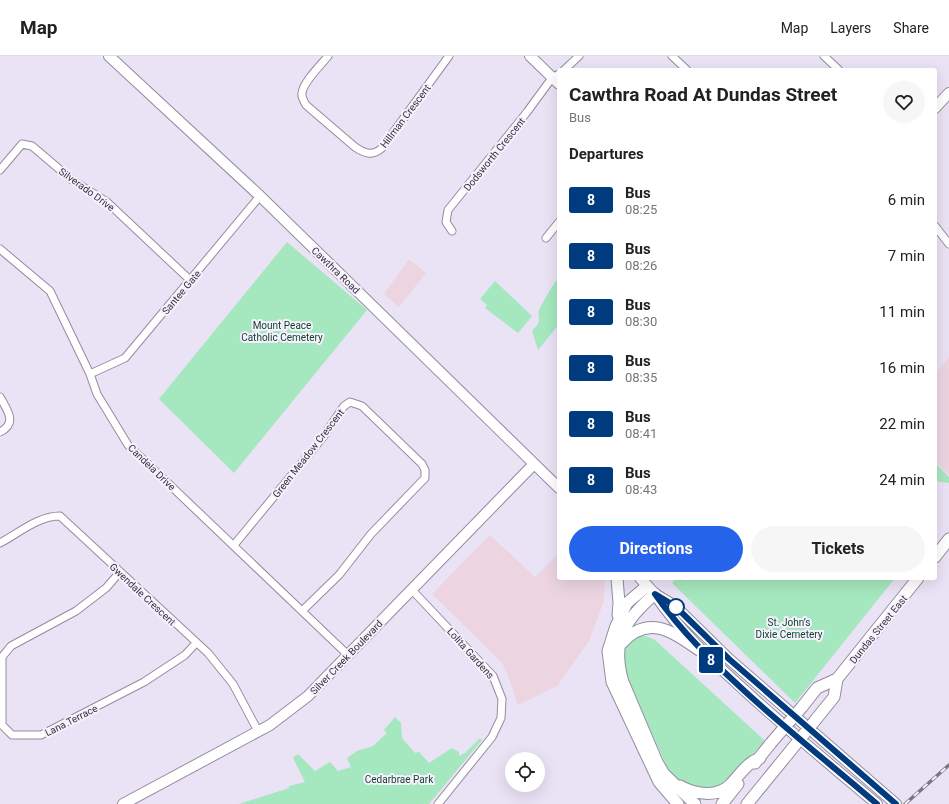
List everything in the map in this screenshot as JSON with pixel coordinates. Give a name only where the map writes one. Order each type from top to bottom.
[{"type":"main road","name":"Cawthra Road","points":[[108,56],[260,196],[557,486]]},
{"type":"main road","points":[[530,56],[557,79]]},
{"type":"main road","points":[[937,106],[949,93]]},
{"type":"main road","name":"Silver Creek Boulevard","points":[[123,804],[270,725],[308,696],[534,464]]},
{"type":"main road","points":[[937,554],[949,539]]},
{"type":"main road","points":[[616,626],[619,603],[617,580]]},
{"type":"main road","name":"Dundas Street East","points":[[722,804],[817,688],[837,679],[916,580]]},
{"type":"main road","points":[[678,804],[665,791],[655,774],[612,682],[608,651],[616,626],[627,603],[643,582],[655,594],[667,613],[702,652],[763,708],[877,804]]},
{"type":"main road","points":[[655,594],[636,611],[624,628],[619,646],[619,668],[623,682],[657,762],[664,774],[695,804]]},
{"type":"main road","points":[[655,594],[675,606],[735,664],[896,804]]},
{"type":"main road","points":[[619,646],[630,634],[646,627],[669,631],[702,652]]},
{"type":"main road","name":"Dundas Street East","points":[[747,804],[834,697],[837,679]]},
{"type":"main road","points":[[671,780],[691,792],[716,792],[729,786],[750,761],[760,758]]},
{"type":"main road","points":[[665,791],[664,798],[670,804]]},
{"type":"street","name":"Hillman Crescent","points":[[328,56],[304,85],[302,99],[306,105],[355,147],[363,153],[370,154],[378,152],[382,148],[449,56]]},
{"type":"street","points":[[566,68],[579,56]]},
{"type":"street","points":[[672,56],[685,68]]},
{"type":"street","points":[[824,56],[837,68]]},
{"type":"street","name":"Dodsworth Crescent","points":[[452,230],[446,222],[448,210],[527,112],[557,79]]},
{"type":"street","name":"Silverado Drive","points":[[0,170],[22,144],[32,146],[72,180],[107,202],[190,280]]},
{"type":"street","name":"Santee Gate","points":[[90,374],[125,358],[260,196]]},
{"type":"street","points":[[546,238],[557,224]]},
{"type":"street","points":[[937,229],[949,244]]},
{"type":"street","name":"Candela Drive","points":[[0,249],[50,291],[90,374],[97,394],[128,445],[348,655]]},
{"type":"street","points":[[0,397],[9,415],[10,422],[7,428],[0,432]]},
{"type":"street","name":"Green Meadow Crescent","points":[[234,545],[323,437],[344,406],[350,402],[362,406],[422,464],[425,470],[425,478],[372,534],[339,575],[302,611]]},
{"type":"street","name":"Gwendale Crescent","points":[[0,543],[40,519],[50,516],[60,516],[208,653],[233,684],[258,731]]},
{"type":"street","name":"Lana Terrace","points":[[120,572],[106,588],[76,611],[11,646],[2,657],[2,724],[12,735],[41,736],[144,682],[185,655],[196,643]]},
{"type":"street","name":"Lolita Gardens","points":[[412,590],[493,676],[502,699],[501,718],[492,737],[438,804]]},
{"type":"shaded area","points":[[409,259],[426,273],[399,307],[384,294]]},
{"type":"shaded area","points":[[949,357],[949,475],[937,463],[937,372]]},
{"type":"shaded area","points":[[490,535],[535,577],[557,555],[557,580],[605,580],[604,601],[589,641],[557,686],[518,705],[502,663],[432,594]]},
{"type":"green space","name":"Mount Peace Catholic Cemetery","points":[[287,242],[367,310],[234,473],[159,399]]},
{"type":"green space","points":[[557,280],[557,326],[538,350],[532,331],[539,321],[538,314]]},
{"type":"green space","points":[[495,281],[532,316],[518,333],[485,308],[487,305],[480,299]]},
{"type":"green space","points":[[937,465],[949,477],[949,483],[937,481]]},
{"type":"green space","name":"St. John’s Dixie Cemetery","points":[[674,580],[893,580],[795,703],[672,583]]},
{"type":"green space","points":[[637,636],[646,636],[655,640],[765,741],[727,782],[714,789],[688,786],[677,780],[667,767],[623,667],[624,648]]},
{"type":"green space","name":"Cedarbrae Park","points":[[395,717],[401,723],[402,738],[415,753],[419,752],[429,763],[452,748],[459,752],[459,756],[465,753],[480,738],[482,740],[429,804],[239,804],[289,788],[289,786],[305,782],[293,758],[298,754],[315,771],[330,762],[338,771],[351,767],[347,758],[357,751],[373,746],[387,733],[384,730]]},
{"type":"railway","points":[[905,804],[949,765]]},
{"type":"bus line","name":"8","points":[[877,804],[763,708],[702,652],[667,613],[655,594],[675,606],[729,659],[782,707],[896,804]]}]
